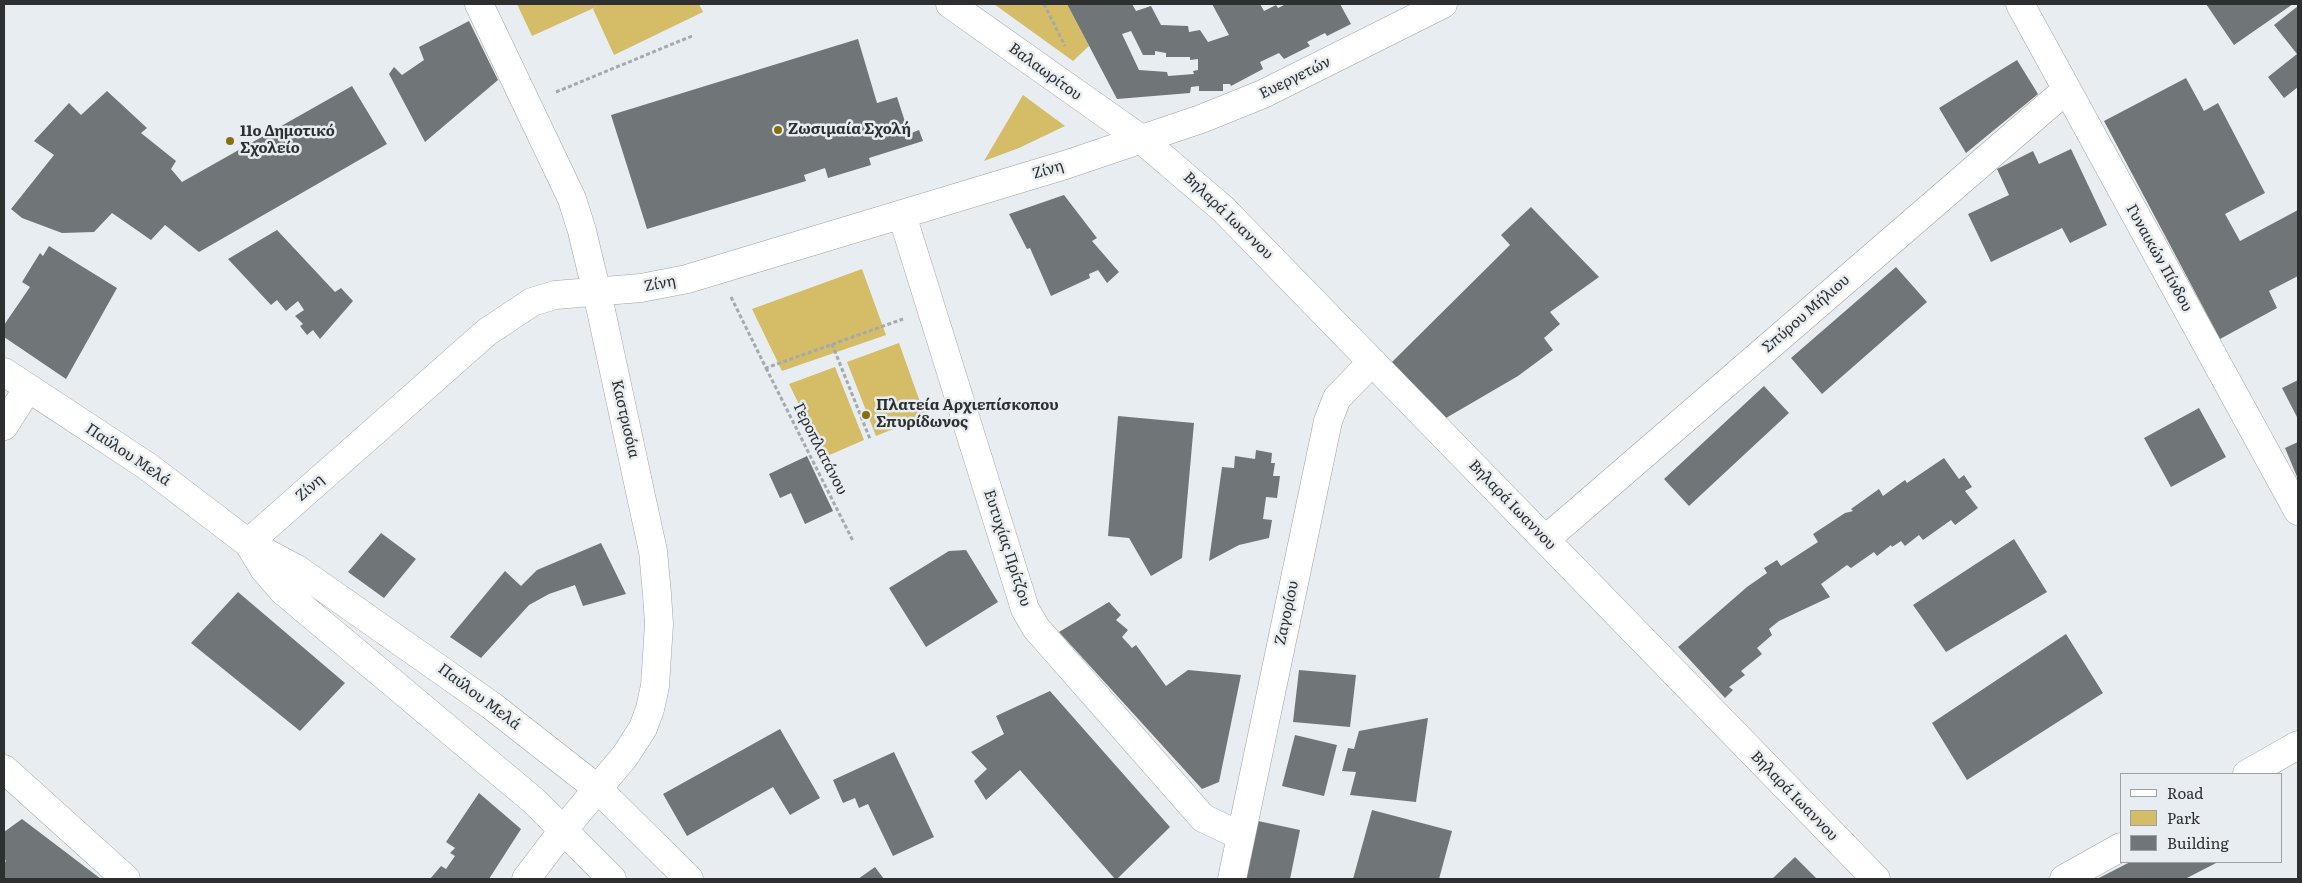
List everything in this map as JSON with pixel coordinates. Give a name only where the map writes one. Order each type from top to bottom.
[{"type":"street","name":"Καστρισόια","points":[[480,4],[572,199],[597,291],[653,551],[659,624],[656,677],[650,709],[636,740],[526,879]]},
{"type":"street","name":"Βαλαωρίτου","points":[[950,4],[1141,138]]},
{"type":"street","name":"Ευεργετών","points":[[1141,138],[1201,119],[1263,94],[1443,4]]},
{"type":"street","name":"Γυναικών Πίνδου","points":[[2020,4],[2298,511]]},
{"type":"street","name":"Σπύρου Μήλιου","points":[[1546,539],[2066,90]]},
{"type":"street","name":"Ζίνη","points":[[248,543],[487,332],[538,300],[555,295],[641,288],[718,271],[1065,165],[1141,138]]},
{"type":"street","name":"Βηλαρά Ιωαννου","points":[[1141,138],[1223,209],[1876,879]]},
{"type":"street","name":"Ευτυχίας Πρίτζου","points":[[902,214],[1022,598],[1036,628],[1203,818],[1241,836]]},
{"type":"street","name":"Ζαγορίου","points":[[1232,879],[1328,420],[1337,398],[1372,362]]},
{"type":"street","name":"Παύλου Μελά","points":[[4,372],[147,466],[248,543],[297,569],[448,673],[598,789],[689,879]]},
{"type":"street","points":[[4,426],[28,388]]},
{"type":"street","name":"Παύλου Μελά","points":[[248,543],[264,570],[283,591],[485,758],[564,829],[612,879]]},
{"type":"street","points":[[2249,773],[2298,745]]},
{"type":"street","points":[[4,769],[126,879]]},
{"type":"street","points":[[2064,879],[2120,848]]},
{"type":"path","points":[[528,105],[692,36]]},
{"type":"path","name":"Γεροπλατάνου","points":[[718,271],[853,541]]},
{"type":"path","points":[[766,368],[932,309]]},
{"type":"path","points":[[832,344],[870,438]]},
{"type":"green space","points":[[517,4],[699,4],[703,12],[614,55],[593,9],[596,7],[532,36]]},
{"type":"green space","points":[[994,4],[1067,4],[1089,46],[1073,61]]},
{"type":"green space","points":[[1023,95],[1065,126],[1019,148],[984,161]]},
{"type":"green space","points":[[862,269],[886,335],[782,371],[752,309]]},
{"type":"green space","points":[[899,343],[925,416],[876,436],[847,362]]},
{"type":"green space","points":[[835,367],[864,440],[825,457],[789,384]]},
{"type":"building","points":[[1067,4],[1132,4],[1136,11],[1151,6],[1161,25],[1188,26],[1189,32],[1200,30],[1208,42],[1229,35],[1212,4],[1260,4],[1264,11],[1276,5],[1278,8],[1286,4],[1340,4],[1351,24],[1327,36],[1325,33],[1307,42],[1310,46],[1284,59],[1279,53],[1260,62],[1263,69],[1231,86],[1230,84],[1223,84],[1223,91],[1199,91],[1199,86],[1191,87],[1190,93],[1117,99]],"holes":[[[1131,31],[1143,55],[1155,55],[1155,51],[1166,53],[1166,57],[1198,59],[1198,70],[1193,71],[1194,74],[1168,76],[1167,72],[1139,70],[1122,34]]]},
{"type":"building","points":[[2206,4],[2293,4],[2234,45]]},
{"type":"building","points":[[2298,6],[2298,87],[2284,98],[2268,77],[2297,54],[2274,25]]},
{"type":"building","points":[[469,21],[498,80],[425,142],[389,74],[394,67],[402,75],[424,60],[419,47]]},
{"type":"building","name":"Ζωσιμαία Σχολή","points":[[858,39],[877,103],[897,97],[909,134],[919,130],[923,141],[869,158],[871,165],[828,178],[825,168],[804,175],[806,181],[647,229],[611,115]]},
{"type":"building","points":[[2017,60],[2038,94],[1966,153],[1939,108]]},
{"type":"building","points":[[2186,78],[2204,111],[2218,103],[2265,193],[2225,214],[2240,241],[2298,210],[2298,276],[2269,291],[2277,308],[2220,339],[2104,121]]},
{"type":"building","points":[[352,86],[387,144],[199,252],[165,225],[151,240],[112,213],[94,232],[62,233],[22,218],[11,209],[54,155],[34,141],[69,103],[81,115],[107,91],[147,128],[141,133],[176,161],[171,169],[182,182]]},
{"type":"building","points":[[2071,149],[2107,225],[2070,243],[2062,228],[1991,262],[1968,214],[2009,195],[1997,169],[2033,151],[2039,164]]},
{"type":"building","points":[[1064,195],[1097,238],[1092,241],[1119,272],[1107,283],[1098,270],[1089,274],[1090,278],[1051,296],[1030,248],[1027,249],[1009,214]]},
{"type":"building","points":[[1531,207],[1599,277],[1550,312],[1560,324],[1544,338],[1553,350],[1518,376],[1446,418],[1391,363],[1510,245],[1501,235]]},
{"type":"building","points":[[277,230],[335,292],[341,288],[353,301],[320,339],[313,330],[307,335],[300,326],[303,324],[295,316],[304,310],[298,301],[286,311],[277,300],[271,305],[228,259]]},
{"type":"building","points":[[49,246],[117,288],[66,379],[4,337],[4,325],[30,287],[22,282],[40,253],[43,256]]},
{"type":"building","points":[[1896,267],[1927,302],[1822,394],[1791,358]]},
{"type":"building","points":[[2298,380],[2298,419],[2282,388]]},
{"type":"building","points":[[1764,386],[1789,413],[1689,506],[1664,479]]},
{"type":"building","points":[[2199,408],[2226,457],[2171,487],[2144,438]]},
{"type":"building","points":[[1118,416],[1194,423],[1182,558],[1151,576],[1129,538],[1108,536]]},
{"type":"building","points":[[2298,442],[2298,479],[2285,448]]},
{"type":"building","points":[[1256,450],[1272,453],[1271,463],[1275,463],[1273,476],[1280,476],[1277,498],[1266,497],[1263,519],[1272,520],[1269,538],[1239,545],[1209,561],[1222,467],[1234,468],[1235,456],[1255,459]]},
{"type":"building","points":[[807,456],[833,511],[805,524],[791,493],[780,498],[769,474]]},
{"type":"building","points":[[1944,458],[1959,479],[1964,475],[1972,487],[1965,491],[1978,508],[1955,525],[1951,520],[1923,540],[1919,535],[1905,546],[1901,541],[1892,547],[1891,545],[1877,556],[1874,552],[1851,568],[1847,565],[1821,584],[1830,597],[1779,621],[1769,629],[1772,635],[1757,648],[1762,654],[1741,671],[1745,675],[1729,687],[1733,690],[1725,698],[1678,647],[1747,587],[1767,573],[1764,568],[1777,560],[1781,566],[1818,542],[1813,534],[1845,513],[1853,511],[1851,509],[1879,489],[1883,496],[1905,480],[1907,483]]},
{"type":"building","points":[[381,533],[416,559],[384,598],[348,572]]},
{"type":"building","points":[[2014,539],[2047,592],[1946,652],[1913,605]]},
{"type":"building","points":[[601,543],[626,594],[583,606],[575,585],[549,594],[529,605],[481,658],[450,637],[505,571],[521,586],[537,570]]},
{"type":"building","points":[[966,550],[998,602],[926,647],[889,588],[949,551]]},
{"type":"building","points":[[238,592],[345,683],[300,731],[191,643]]},
{"type":"building","points":[[1109,602],[1121,615],[1116,620],[1128,630],[1122,637],[1132,648],[1136,645],[1166,686],[1188,670],[1241,675],[1219,782],[1202,789],[1059,632]]},
{"type":"building","points":[[2066,634],[2103,693],[1967,780],[1932,723]]},
{"type":"building","points":[[1299,670],[1356,675],[1350,727],[1293,722]]},
{"type":"building","points":[[1050,691],[1170,827],[1117,879],[1020,770],[986,800],[974,781],[987,769],[971,752],[1004,734],[996,716]]},
{"type":"building","points":[[1428,718],[1416,802],[1350,795],[1356,772],[1342,771],[1348,748],[1354,749],[1359,731]]},
{"type":"building","points":[[780,729],[820,798],[790,815],[773,787],[687,836],[663,794]]},
{"type":"building","points":[[1295,735],[1337,745],[1324,796],[1282,786]]},
{"type":"building","points":[[894,752],[934,837],[893,856],[868,804],[859,808],[855,798],[843,803],[833,780]]},
{"type":"building","points":[[479,793],[521,829],[489,879],[430,879],[441,866],[446,869],[455,856],[450,853],[455,848],[446,842]]},
{"type":"building","points":[[1372,810],[1452,831],[1439,879],[1353,879]]},
{"type":"building","points":[[22,819],[101,879],[4,879],[4,863],[6,861],[4,859],[4,832]]},
{"type":"building","points":[[1258,821],[1300,830],[1290,879],[1245,879]]},
{"type":"building","points":[[1795,857],[1817,879],[1772,879]]},
{"type":"building","points":[[2128,863],[2216,863],[2185,879],[2097,879]]},
{"type":"building","points":[[875,867],[884,879],[858,879]]},
{"type":"place","name":"Ζωσιμαία Σχολή","points":[[778,130]]},
{"type":"place","name":"11ο Δημοτικό Σχολείο","points":[[230,141]]},
{"type":"place","name":"Πλατεία Αρχιεπίσκοπου Σπυρίδωνος","points":[[866,415]]}]
